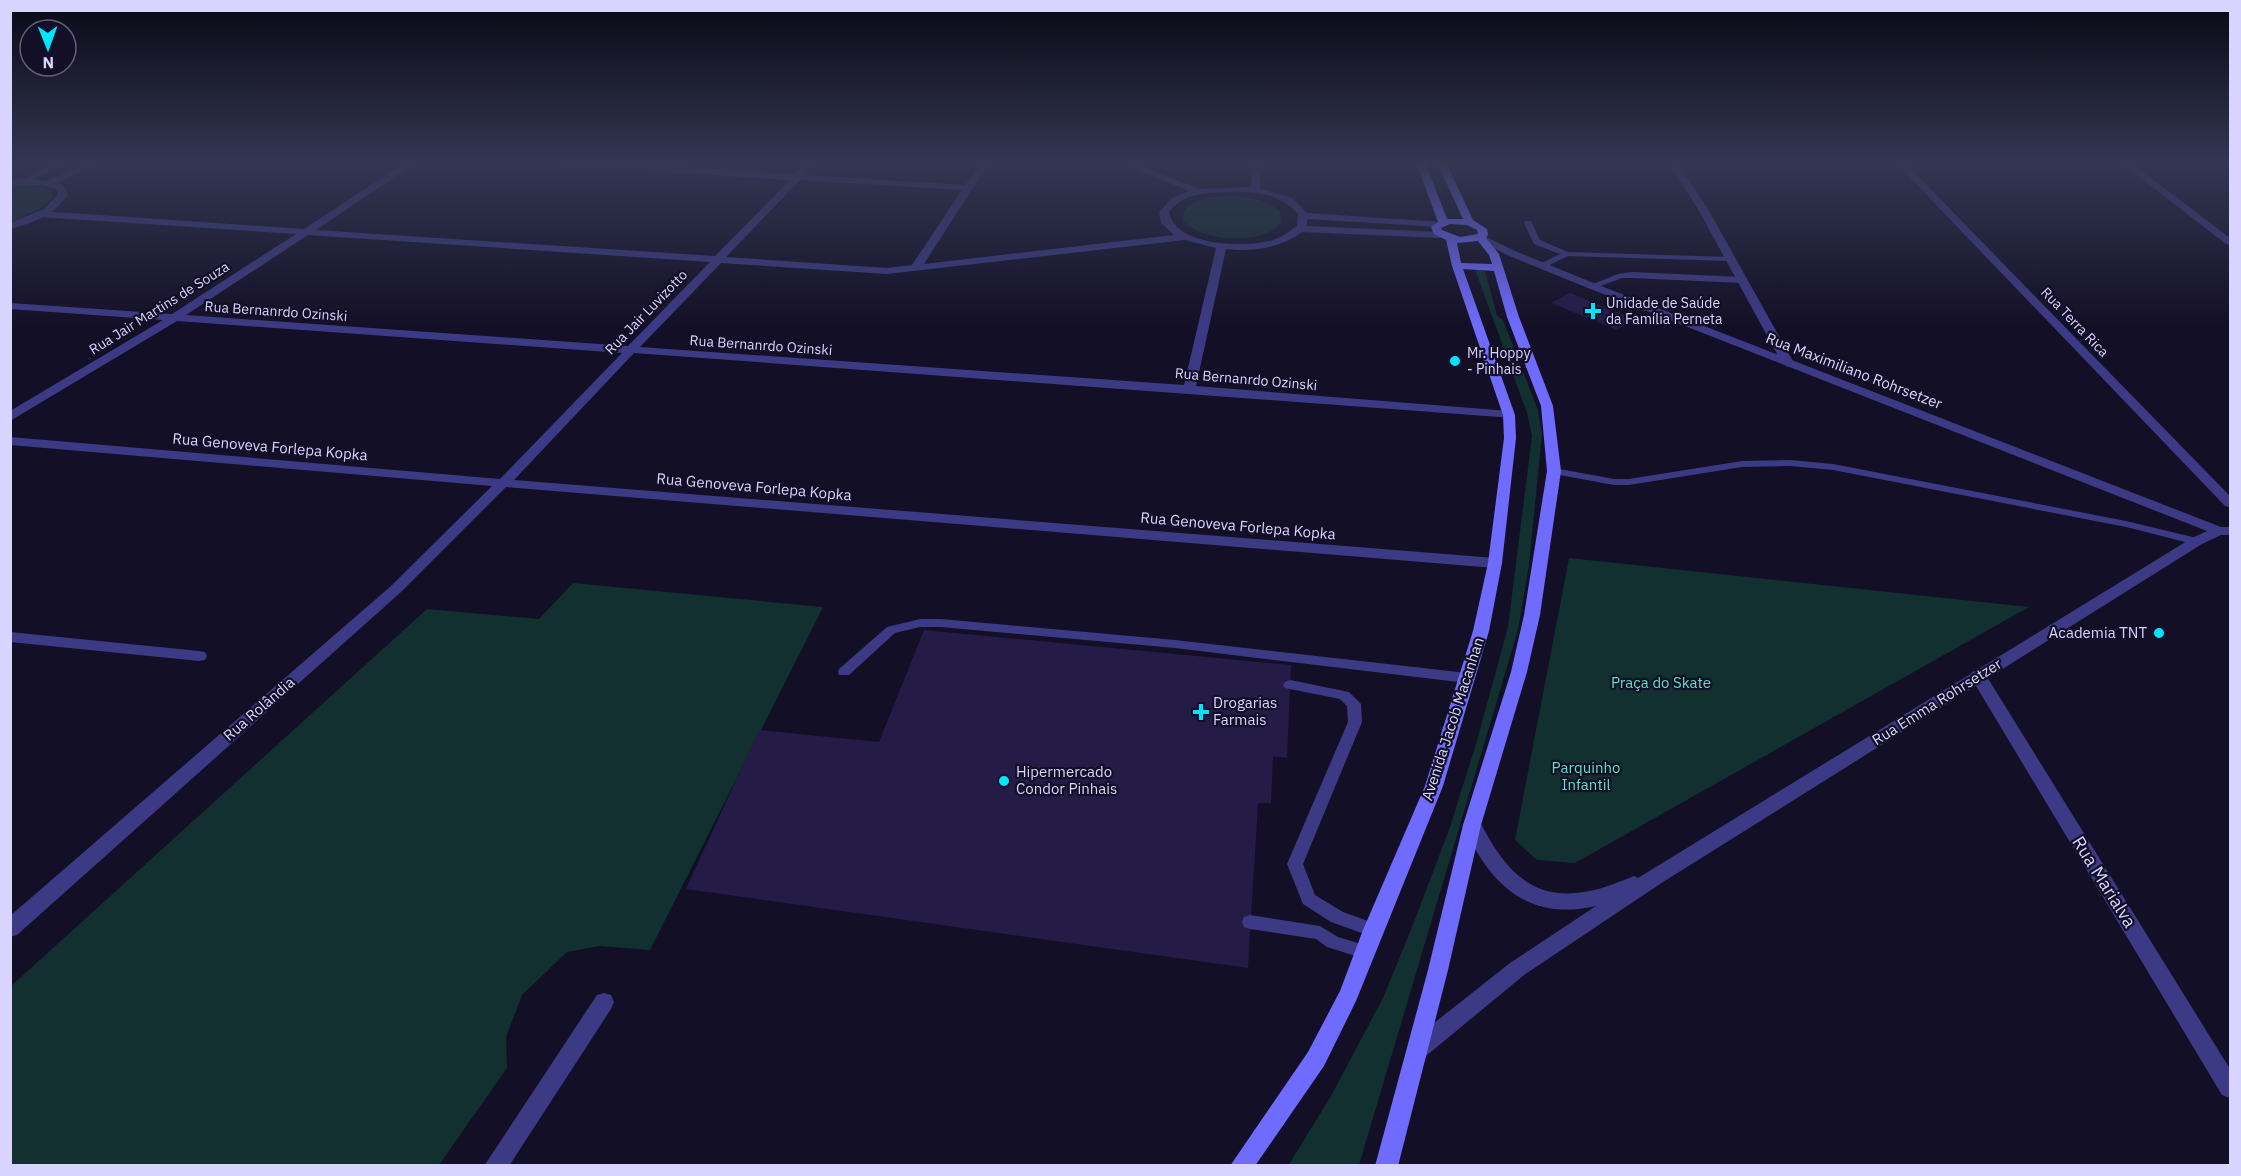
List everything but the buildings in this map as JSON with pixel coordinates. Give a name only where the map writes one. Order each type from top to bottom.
[{"type":"main road","points":[[1439,217],[1441,223],[1469,222],[1482,229],[1483,235],[1467,240],[1446,237]]},
{"type":"main road","points":[[1467,217],[1469,222]]},
{"type":"main road","name":"Avenida Jacob Macanhan","points":[[1241,1166],[1316,1059],[1349,994],[1373,930],[1434,786],[1481,631],[1495,563],[1510,438],[1509,415],[1446,237],[1436,229],[1441,223]]},
{"type":"main road","points":[[1386,1166],[1418,1049],[1472,825],[1522,660],[1532,615],[1554,471],[1547,406],[1513,318],[1494,254],[1480,237]]},
{"type":"main road","points":[[1457,266],[1479,265],[1497,268]]},
{"type":"street","points":[[10,226],[33,217]]},
{"type":"street","points":[[83,217],[887,271],[1184,237],[1222,246],[1270,244],[1287,238],[1300,229],[1304,223],[1304,217]]},
{"type":"street","name":"Rua Jair Martins de Souza","points":[[10,417],[174,318],[329,217]]},
{"type":"street","name":"Rua Jair Luvizotto","points":[[502,483],[759,217]]},
{"type":"street","points":[[915,269],[949,217]]},
{"type":"street","points":[[1163,217],[1167,225],[1184,237]]},
{"type":"street","points":[[1321,217],[1441,223]]},
{"type":"street","points":[[1707,217],[1788,363]]},
{"type":"street","name":"Rua Terra Rica","points":[[1952,217],[2230,503]]},
{"type":"street","points":[[2197,217],[2230,242]]},
{"type":"street","points":[[1300,229],[1446,237]]},
{"type":"street","name":"Rua Maximiliano Rohrsetzer","points":[[1480,237],[1592,286],[2225,531]]},
{"type":"street","points":[[1189,389],[1222,246]]},
{"type":"street","name":"Rua Bernanrdo Ozinski","points":[[10,306],[1189,389],[1509,415]]},
{"type":"street","name":"Rua Genoveva Forlepa Kopka","points":[[10,441],[1495,563]]},
{"type":"street","name":"Rua Rolândia","points":[[10,929],[396,589],[502,483]]},
{"type":"street","name":"Rua Emma Rohrsetzer","points":[[1418,1049],[1517,969],[1656,876],[2197,541],[2225,531]]},
{"type":"street","points":[[10,637],[199,656]]},
{"type":"street","name":"Rua Marialva","points":[[1978,676],[2230,1088]]},
{"type":"street","name":"Rua Emma Rohrsetzer","points":[[1472,825],[1483,850],[1504,878],[1520,890],[1542,899],[1566,902],[1590,899],[1656,876]]},
{"type":"street","points":[[495,1166],[604,1002]]},
{"type":"lane","points":[[1528,223],[1538,242],[1567,255],[1730,259]]},
{"type":"lane","points":[[1543,266],[1567,255]]},
{"type":"lane","points":[[1696,258],[1710,279]]},
{"type":"lane","points":[[1592,286],[1621,276],[1742,280]]},
{"type":"lane","points":[[1554,471],[1614,482],[1629,482],[1742,464],[1790,463],[1833,467],[2126,524],[2197,541]]},
{"type":"lane","points":[[844,672],[891,630],[920,623],[941,623],[1175,644],[1467,678]]},
{"type":"lane","points":[[1290,685],[1344,695],[1354,704],[1355,722],[1295,864],[1310,898],[1337,917],[1373,930]]},
{"type":"lane","points":[[1250,922],[1320,933],[1333,942],[1365,952]]},
{"type":"green space","points":[[11,217],[22,217],[11,222]]},
{"type":"green space","points":[[1183,217],[1281,217],[1282,222],[1273,230],[1262,235],[1233,238],[1204,233],[1183,221]]},
{"type":"green space","points":[[1475,269],[1485,271],[1497,316],[1503,320],[1538,410],[1542,434],[1529,565],[1518,630],[1359,1165],[1288,1166],[1331,1096],[1383,998],[1449,830],[1476,744],[1508,627],[1532,436],[1527,413]]},
{"type":"green space","name":"Praça do Skate","points":[[1569,558],[2029,607],[1575,863],[1537,860],[1515,840]]},
{"type":"green space","points":[[573,583],[823,607],[650,950],[600,946],[567,952],[522,995],[506,1037],[507,1068],[439,1165],[11,1165],[10,987],[427,609],[539,619]]},
{"type":"place","name":"Unidade de Saúde da Família Perneta","points":[[1593,311]]},
{"type":"place","name":"Mr. Hoppy - Pinhais","points":[[1455,361]]},
{"type":"place","name":"Academia TNT","points":[[2159,633]]},
{"type":"place","name":"Drogarias Farmais","points":[[1201,712]]},
{"type":"place","name":"Hipermercado Condor Pinhais","points":[[1004,781]]},
{"type":"park label","name":"Parquinho Infantil","points":[[1586,776]]}]
